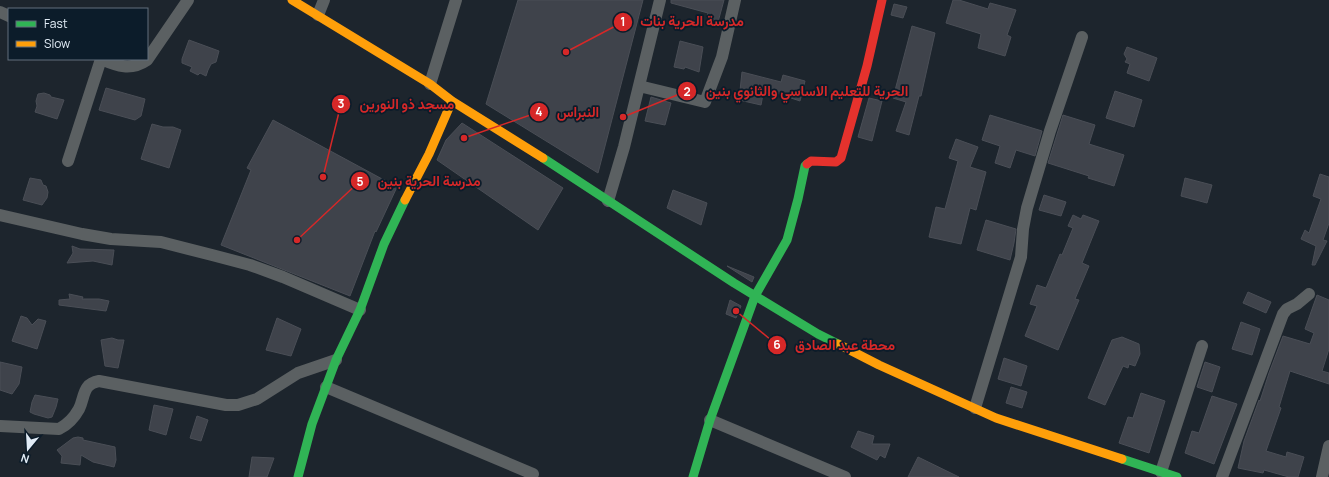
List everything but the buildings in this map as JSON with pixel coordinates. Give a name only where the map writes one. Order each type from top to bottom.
[{"type":"street","points":[[148,59],[188,0]]},
{"type":"street","points":[[292,0],[430,84],[452,101],[755,296],[818,334],[867,359],[996,418],[1177,477]]},
{"type":"street","points":[[318,15],[324,0]]},
{"type":"street","points":[[430,84],[456,0]]},
{"type":"street","points":[[608,201],[639,86],[660,0]]},
{"type":"street","points":[[639,86],[705,102],[722,57],[735,0]]},
{"type":"street","points":[[693,477],[710,420],[755,296],[786,240],[798,199],[805,166],[811,161],[836,162],[844,153],[882,0]]},
{"type":"street","points":[[975,408],[1021,257],[1023,229],[1029,201],[1050,131],[1082,37]]},
{"type":"street","points":[[68,161],[101,60]]},
{"type":"street","points":[[103,60],[115,65],[132,66],[140,65],[147,60]]},
{"type":"street","points":[[298,477],[312,424],[336,360],[360,310],[384,244],[429,154],[452,101]]},
{"type":"street","points":[[0,215],[82,234],[111,239],[161,242],[250,265],[283,277],[360,310]]},
{"type":"street","points":[[1222,477],[1283,314],[1287,309],[1297,304],[1309,294]]},
{"type":"street","points":[[1161,472],[1202,346]]},
{"type":"street","points":[[0,426],[59,429],[66,425],[78,410],[86,388],[92,382],[99,380],[226,405],[238,405],[257,399],[298,373],[336,360]]},
{"type":"street","points":[[326,387],[533,474]]},
{"type":"street","points":[[710,420],[845,477]]},
{"type":"street","points":[[1322,477],[1329,446]]},
{"type":"traffic: fast","points":[[543,158],[734,283],[818,334],[838,344]]},
{"type":"traffic: fast","points":[[693,477],[710,420],[755,296],[787,240],[805,166],[807,164]]},
{"type":"traffic: fast","points":[[298,477],[312,424],[336,360],[360,310],[384,244],[405,200]]},
{"type":"traffic: fast","points":[[1122,459],[1177,477]]},
{"type":"traffic: slow","points":[[292,0],[430,84],[452,101],[543,158]]},
{"type":"traffic: slow","points":[[405,200],[429,154],[452,101]]},
{"type":"traffic: slow","points":[[838,344],[879,365],[996,418],[1122,459]]},
{"type":"traffic: jam","points":[[807,164],[811,161],[836,162],[841,158],[867,66],[882,0]]},
{"type":"place","name":"مدرسة الحرية بنات","points":[[566,52]]},
{"type":"place","name":"الحرية للتعليم الاساسي والثانوي بنين","points":[[623,117]]},
{"type":"place","name":"النبراس","points":[[464,138]]},
{"type":"place","name":"مسجد ذو النورين","points":[[323,177]]},
{"type":"place","name":"مدرسة الحرية بنين","points":[[297,240]]},
{"type":"place","name":"محطة عبد الصادق","points":[[736,311]]}]
